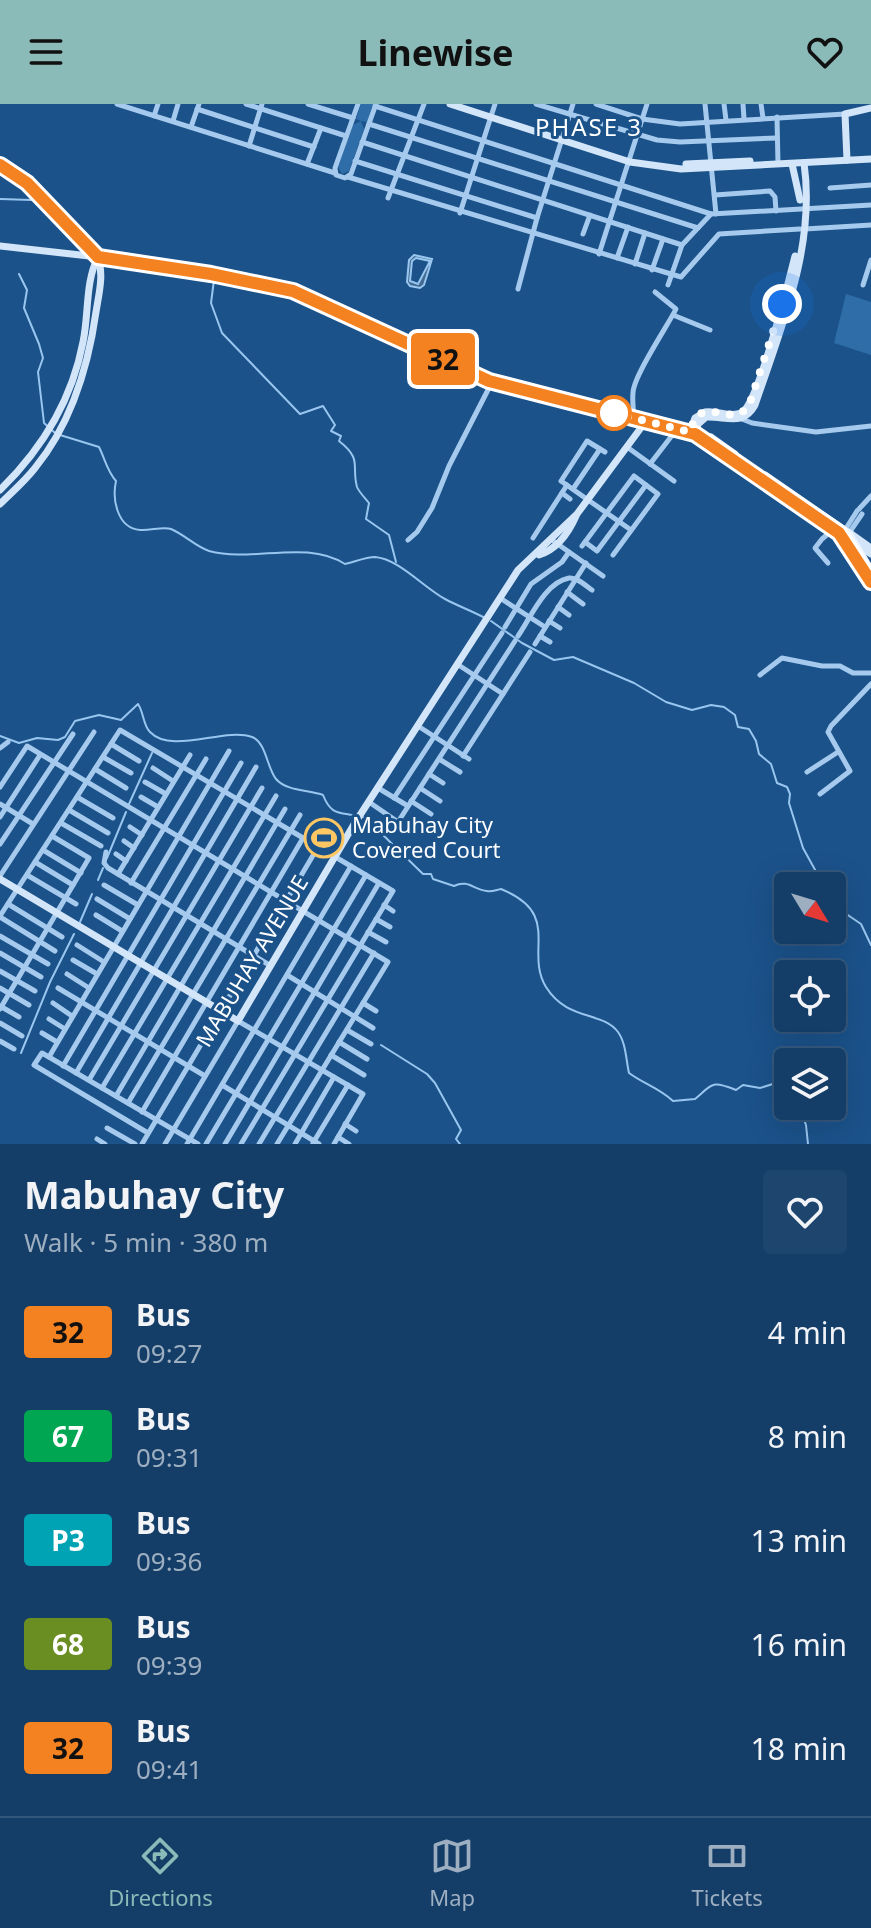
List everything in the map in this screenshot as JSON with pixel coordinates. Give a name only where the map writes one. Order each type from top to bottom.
[{"type":"main road","points":[[0,165],[20,177],[98,257],[211,274],[293,291],[492,382],[711,437],[846,534],[856,544],[871,570]]},
{"type":"main road","points":[[692,433],[834,529],[846,534],[871,582]]},
{"type":"street","points":[[117,104],[335,173],[340,178],[348,177],[681,277],[719,234],[871,225]]},
{"type":"street","points":[[154,116],[158,104]]},
{"type":"street","points":[[173,121],[178,104]]},
{"type":"street","points":[[246,104],[262,106],[346,136]]},
{"type":"street","points":[[308,104],[353,118]]},
{"type":"street","points":[[335,173],[358,104]]},
{"type":"street","points":[[388,198],[424,104]]},
{"type":"street","points":[[450,104],[630,160],[711,165],[871,159]]},
{"type":"street","points":[[463,104],[491,116]]},
{"type":"street","points":[[460,213],[495,104]]},
{"type":"street","points":[[536,104],[638,136],[680,142],[777,138]]},
{"type":"street","points":[[518,289],[542,199],[573,104]]},
{"type":"street","points":[[596,104],[642,119],[680,124],[845,114],[871,108]]},
{"type":"street","points":[[599,254],[647,104]]},
{"type":"street","points":[[668,285],[682,245],[713,214],[715,195],[705,104]]},
{"type":"street","points":[[724,104],[726,120]]},
{"type":"street","points":[[743,104],[744,119]]},
{"type":"street","points":[[761,104],[763,118]]},
{"type":"street","points":[[348,177],[376,105],[713,214],[871,205]]},
{"type":"street","points":[[249,146],[262,106]]},
{"type":"street","points":[[191,127],[198,107],[314,147]]},
{"type":"street","points":[[845,114],[847,160]]},
{"type":"street","points":[[777,117],[777,163],[801,183]]},
{"type":"street","points":[[369,124],[698,228]]},
{"type":"street","points":[[307,164],[321,128]]},
{"type":"street","points":[[362,142],[682,245]]},
{"type":"street","points":[[355,161],[537,218]]},
{"type":"street","points":[[801,183],[823,162]]},
{"type":"street","points":[[741,416],[749,406],[773,335],[803,229],[801,183],[804,163]]},
{"type":"street","points":[[792,164],[801,183]]},
{"type":"street","points":[[830,188],[871,185]]},
{"type":"street","points":[[715,195],[770,191],[775,197],[776,211]]},
{"type":"street","points":[[583,234],[590,215]]},
{"type":"street","points":[[617,258],[628,227]]},
{"type":"street","points":[[635,264],[645,233]]},
{"type":"street","points":[[652,270],[663,239]]},
{"type":"street","points":[[0,246],[98,257],[92,268],[83,377],[34,469],[0,504]]},
{"type":"street","points":[[863,285],[871,260]]},
{"type":"street","points":[[633,417],[635,403],[632,395],[636,382],[676,309],[655,292]]},
{"type":"street","points":[[673,315],[710,330]]},
{"type":"street","points":[[408,540],[432,508],[449,466],[492,382]]},
{"type":"street","points":[[692,433],[695,418],[705,412],[741,416],[752,423],[816,432],[871,426]]},
{"type":"street","name":"MABUHAY AVENUE","points":[[165,1144],[353,826],[518,570],[555,542],[646,421]]},
{"type":"street","points":[[650,464],[677,429]]},
{"type":"street","points":[[533,538],[567,485],[587,441],[602,451],[567,485]]},
{"type":"street","points":[[0,490],[48,442]]},
{"type":"street","points":[[627,447],[674,481]]},
{"type":"street","points":[[613,555],[658,494],[646,485],[634,476],[583,544],[597,551],[646,485]]},
{"type":"street","points":[[567,485],[631,530]]},
{"type":"street","points":[[562,493],[570,499]]},
{"type":"street","points":[[870,497],[846,534],[871,548]]},
{"type":"street","points":[[828,563],[815,548],[834,529]]},
{"type":"street","points":[[555,542],[603,576]]},
{"type":"street","points":[[856,544],[871,554]]},
{"type":"street","points":[[394,798],[531,584],[562,562],[569,552]]},
{"type":"street","points":[[535,644],[586,563]]},
{"type":"street","points":[[369,802],[398,822],[551,589],[565,579],[575,579],[592,590]]},
{"type":"street","points":[[567,592],[583,604]]},
{"type":"street","points":[[500,598],[531,617],[560,628]]},
{"type":"street","points":[[558,607],[569,615]]},
{"type":"street","points":[[540,636],[550,642]]},
{"type":"street","points":[[418,726],[466,757],[530,652]]},
{"type":"street","points":[[760,675],[782,658],[822,666],[840,666],[853,673],[871,673]]},
{"type":"street","points":[[457,664],[503,694]]},
{"type":"street","points":[[820,794],[850,771],[828,732],[871,684]]},
{"type":"street","points":[[55,951],[0,916],[120,730],[393,891],[241,1144]]},
{"type":"street","points":[[94,732],[0,878],[363,1094],[334,1144]]},
{"type":"street","points":[[0,844],[73,734]]},
{"type":"street","points":[[0,748],[8,742]]},
{"type":"street","points":[[111,744],[139,761]]},
{"type":"street","points":[[0,786],[27,746],[388,962],[277,1144]]},
{"type":"street","points":[[49,1057],[229,751]]},
{"type":"street","points":[[807,772],[838,752]]},
{"type":"street","points":[[0,817],[3,806],[40,755]]},
{"type":"street","points":[[118,874],[190,755]]},
{"type":"street","points":[[103,757],[131,773]]},
{"type":"street","points":[[131,883],[206,759]]},
{"type":"street","points":[[439,759],[460,772]]},
{"type":"street","points":[[63,1066],[241,763]]},
{"type":"street","points":[[76,1073],[256,767]]},
{"type":"street","points":[[0,768],[9,773]]},
{"type":"street","points":[[153,768],[173,781]]},
{"type":"street","points":[[95,769],[126,788]]},
{"type":"street","points":[[429,774],[443,783]]},
{"type":"street","points":[[145,782],[166,794]]},
{"type":"street","points":[[89,1080],[262,788]]},
{"type":"street","points":[[378,788],[431,814]]},
{"type":"street","points":[[420,788],[440,801]]},
{"type":"street","points":[[102,1088],[276,796]]},
{"type":"street","points":[[77,797],[113,818]]},
{"type":"street","points":[[141,797],[158,807]]},
{"type":"street","points":[[3,806],[33,824]]},
{"type":"street","points":[[116,1096],[285,809]]},
{"type":"street","points":[[69,810],[108,833]]},
{"type":"street","points":[[128,1103],[300,815]]},
{"type":"street","points":[[61,823],[101,846]]},
{"type":"street","points":[[130,827],[142,835]]},
{"type":"street","points":[[19,1017],[0,1007],[89,858],[52,836]]},
{"type":"street","points":[[142,1112],[303,838]]},
{"type":"street","points":[[124,841],[134,848]]},
{"type":"street","points":[[142,1144],[318,847]]},
{"type":"street","points":[[43,850],[81,873]]},
{"type":"street","points":[[106,852],[105,866],[271,966]]},
{"type":"street","points":[[116,854],[126,861]]},
{"type":"street","points":[[35,862],[73,885]]},
{"type":"street","points":[[188,1142],[351,866]]},
{"type":"street","points":[[27,875],[76,904]]},
{"type":"street","points":[[206,1144],[366,875]]},
{"type":"street","points":[[225,1144],[379,883]]},
{"type":"street","points":[[104,885],[138,905]]},
{"type":"street","points":[[97,899],[130,919]]},
{"type":"street","points":[[8,904],[62,937]]},
{"type":"street","points":[[384,905],[393,911]]},
{"type":"street","points":[[96,915],[122,931]]},
{"type":"street","points":[[376,919],[390,927]]},
{"type":"street","points":[[368,932],[386,942]]},
{"type":"street","points":[[0,936],[48,964]]},
{"type":"street","points":[[77,945],[104,962]]},
{"type":"street","points":[[0,953],[41,977]]},
{"type":"street","points":[[259,1144],[374,953]]},
{"type":"street","points":[[73,960],[97,974]]},
{"type":"street","points":[[0,971],[35,991]]},
{"type":"street","points":[[67,974],[89,988]]},
{"type":"street","points":[[287,975],[373,1028]]},
{"type":"street","points":[[0,988],[29,1005]]},
{"type":"street","points":[[58,988],[205,1076]]},
{"type":"street","points":[[371,990],[380,996]]},
{"type":"street","points":[[53,1003],[73,1016]]},
{"type":"street","points":[[363,1003],[376,1011]]},
{"type":"street","points":[[49,1019],[65,1029]]},
{"type":"street","points":[[0,1023],[22,1036]]},
{"type":"street","points":[[347,1030],[371,1044]]},
{"type":"street","points":[[42,1033],[57,1042]]},
{"type":"street","points":[[0,1041],[14,1049]]},
{"type":"street","points":[[339,1042],[367,1059]]},
{"type":"street","points":[[148,1133],[34,1065],[42,1053],[173,1130],[188,1142],[198,1144]]},
{"type":"street","points":[[331,1055],[364,1075]]},
{"type":"street","points":[[295,1144],[334,1077]]},
{"type":"street","points":[[222,1085],[316,1143],[348,1085]]},
{"type":"street","points":[[345,1124],[356,1131]]},
{"type":"street","points":[[107,1128],[135,1144]]},
{"type":"street","points":[[338,1137],[349,1144]]},
{"type":"street","points":[[97,1139],[105,1144]]},
{"type":"shaded area","points":[[361,104],[373,104],[367,122],[356,119]]},
{"type":"shaded area","points":[[361,121],[364,129],[349,171],[342,174],[338,167],[353,125]]},
{"type":"shaded area","points":[[414,255],[432,259],[424,285],[420,288],[407,282],[409,260]],"holes":[[[416,258],[430,261],[418,284],[410,281],[412,261]]]},
{"type":"shaded area","points":[[846,294],[871,302],[871,355],[834,343]]},
{"type":"waterway","points":[[0,199],[32,200]]},
{"type":"waterway","points":[[19,274],[27,290],[24,308],[43,358],[38,372],[44,423],[55,433]]},
{"type":"waterway","points":[[214,280],[211,303],[222,333],[300,414],[323,406],[335,425],[331,431],[341,436],[339,441],[354,458],[357,487],[369,503],[366,519],[389,535],[396,562]]},
{"type":"waterway","points":[[60,435],[99,447],[116,481],[118,512],[132,528],[171,529],[204,549],[226,554],[313,553],[345,564],[371,557],[384,559],[445,599],[485,618]]},
{"type":"waterway","points":[[491,621],[554,660],[573,657],[634,683],[666,702],[692,710],[711,705],[724,707],[735,715],[738,727],[749,729],[759,754],[771,764],[777,783],[787,787],[803,848],[816,872]]},
{"type":"waterway","points":[[0,736],[19,743],[37,738],[58,740],[65,737],[75,721],[99,715],[121,720],[138,704],[148,729],[160,738],[185,741],[227,735],[252,737],[260,744],[280,783],[323,795],[332,809],[357,816]]},
{"type":"waterway","points":[[129,804],[152,753]]},
{"type":"waterway","points":[[107,858],[126,812]]},
{"type":"waterway","points":[[363,817],[381,829],[383,835],[423,874],[431,874],[433,879],[454,886],[467,884],[482,890],[501,889],[520,899],[537,922],[538,960],[546,987],[564,1005],[603,1021],[618,1032],[629,1073],[635,1077],[673,1101],[695,1099],[717,1084],[736,1090],[743,1085],[760,1088],[774,1084]]},
{"type":"waterway","points":[[98,880],[103,868]]},
{"type":"waterway","points":[[80,922],[92,894]]},
{"type":"waterway","points":[[846,914],[861,924],[871,945]]},
{"type":"waterway","points":[[21,1053],[74,934]]},
{"type":"waterway","points":[[381,1045],[427,1074],[435,1083],[461,1130],[456,1139],[460,1144]]},
{"type":"waterway","points":[[804,1120],[808,1144]]},
{"type":"bus line","name":"32","points":[[0,165],[27,183],[98,257],[211,274],[293,291],[415,344],[489,381],[695,434],[839,533],[871,582]]},
{"type":"place","name":"Mabuhay City Covered Court","points":[[324,838]]},
{"type":"district","name":"PHASE 3","points":[[589,128]]},
{"type":"route","points":[[614,413],[690,432],[695,418],[705,412],[740,414],[749,406],[782,304]]}]
